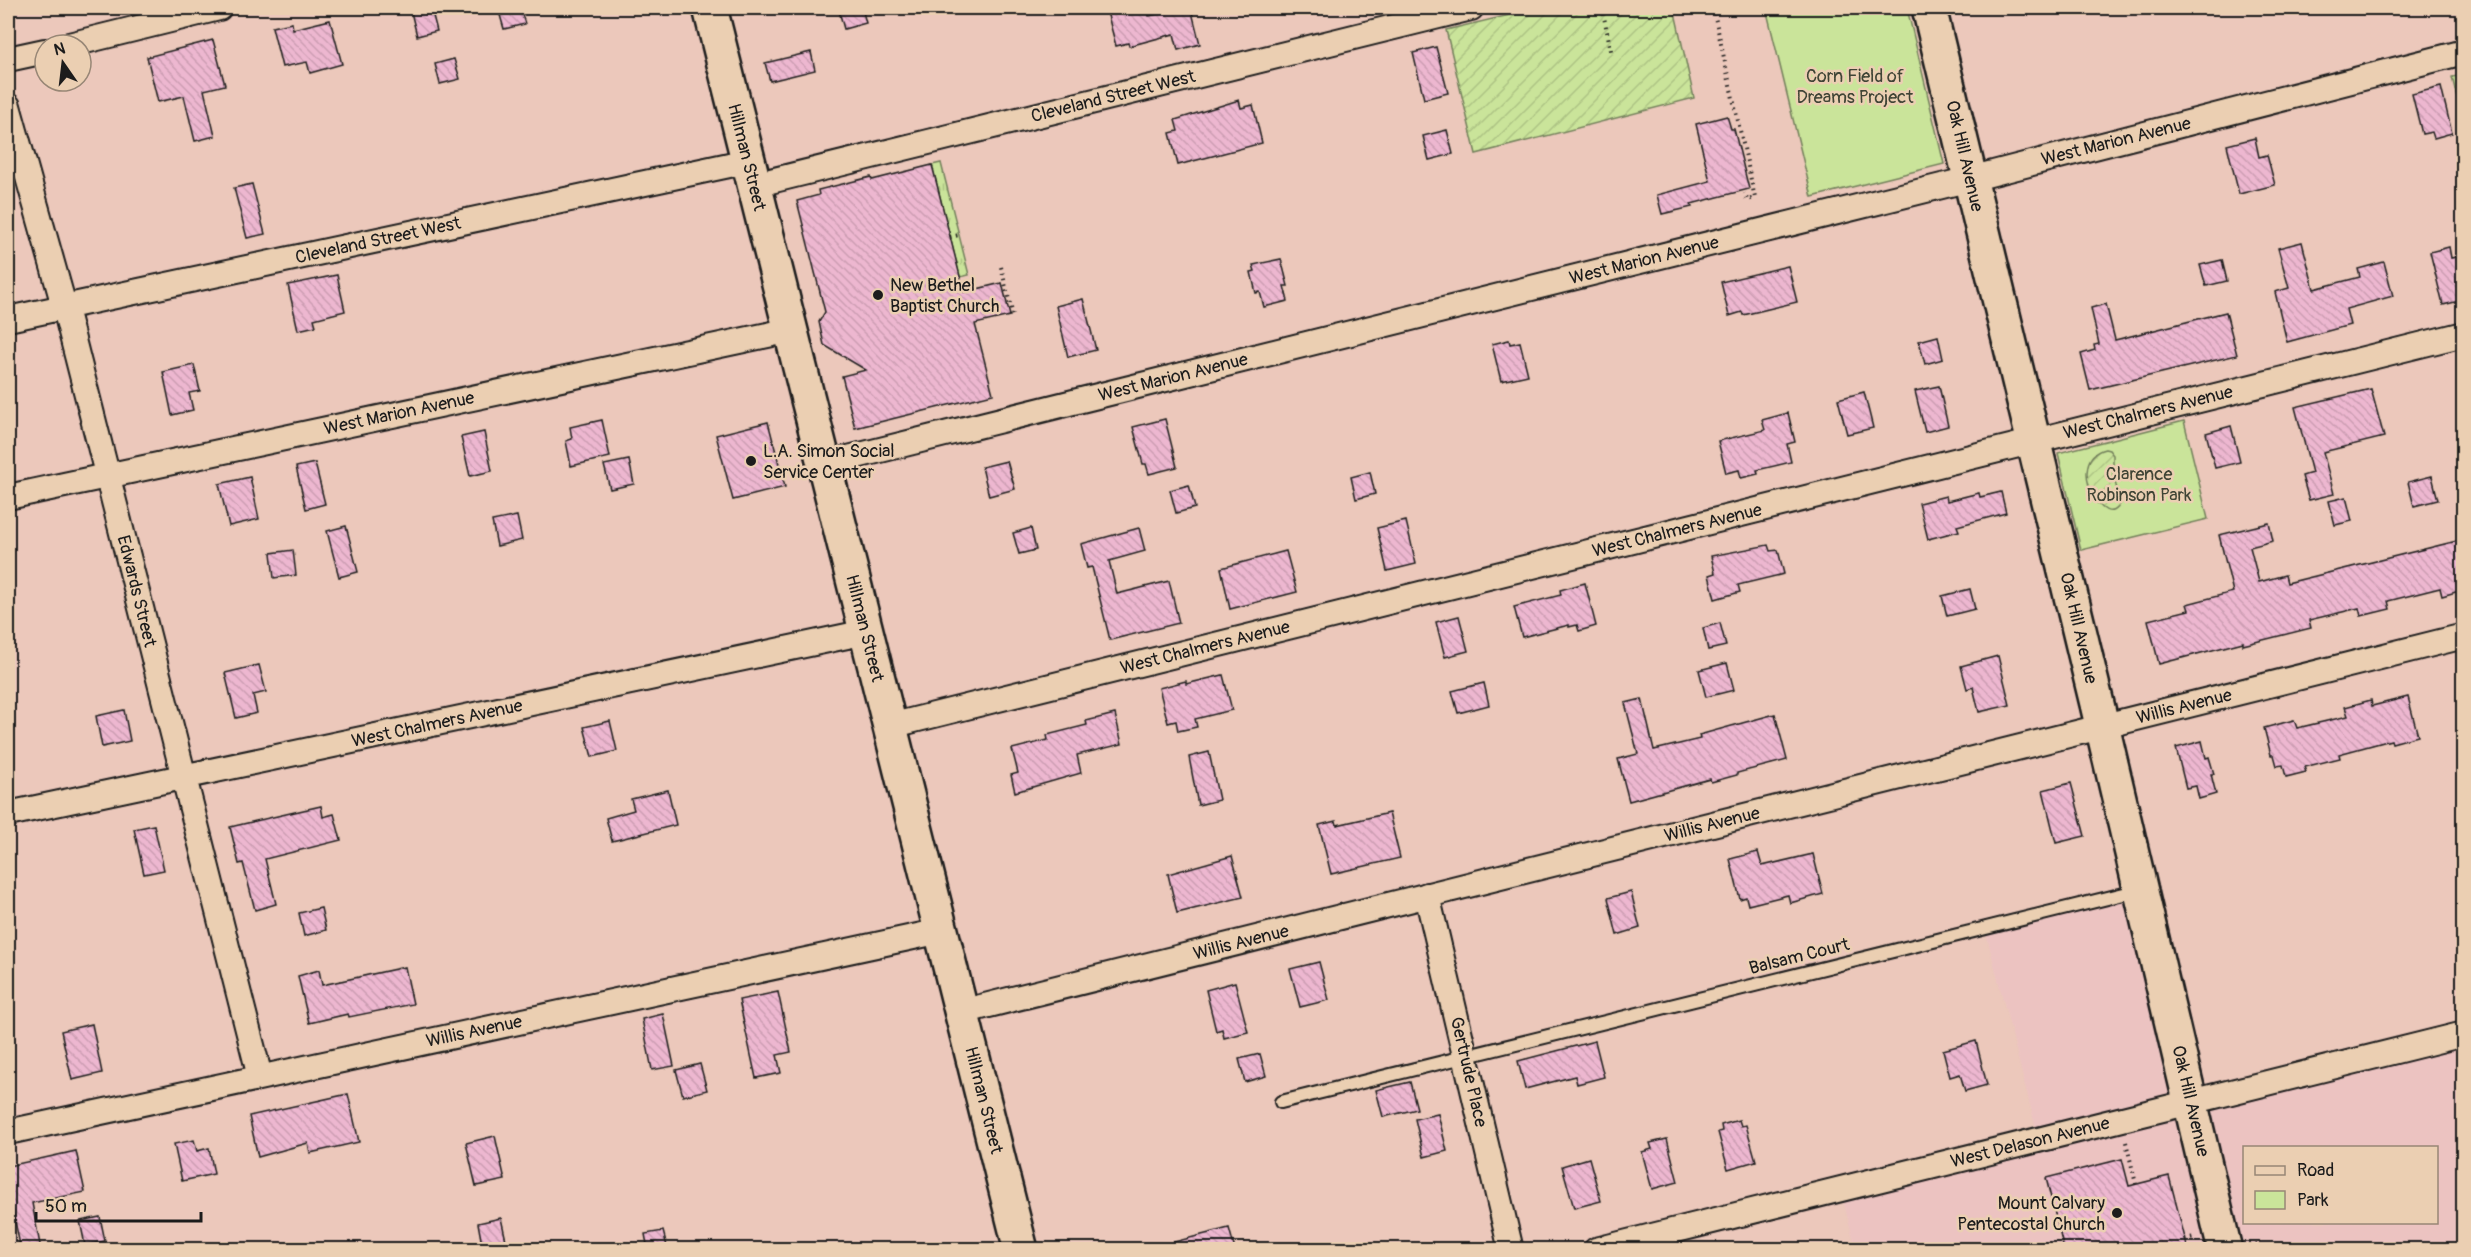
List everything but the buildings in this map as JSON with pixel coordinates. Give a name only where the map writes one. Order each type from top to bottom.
[{"type":"street","points":[[93,39],[219,8]]},
{"type":"street","name":"Hillman Street","points":[[710,8],[1021,1250]]},
{"type":"street","name":"Cleveland Street West","points":[[8,319],[751,173],[1472,8]]},
{"type":"street","name":"Oak Hill Avenue","points":[[1929,8],[2102,726],[2225,1250]]},
{"type":"street","name":"West Marion Avenue","points":[[824,464],[1970,179],[2463,52]]},
{"type":"street","points":[[8,59],[33,54]]},
{"type":"street","name":"Edwards Street","points":[[8,106],[108,475],[260,1077]]},
{"type":"street","name":"West Marion Avenue","points":[[8,497],[790,330]]},
{"type":"street","name":"West Chalmers Avenue","points":[[890,726],[2463,334]]},
{"type":"street","name":"West Chalmers Avenue","points":[[8,814],[866,632]]},
{"type":"street","name":"Willis Avenue","points":[[962,1012],[2463,636]]},
{"type":"street","name":"Gertrude Place","points":[[1427,895],[1510,1250]]},
{"type":"street","name":"Willis Avenue","points":[[8,1131],[941,931]]},
{"type":"street","name":"West Delason Avenue","points":[[1596,1250],[2463,1034]]},
{"type":"lane","name":"Balsam Court","points":[[1281,1102],[2141,890]]},
{"type":"path","points":[[1602,8],[1612,55]]},
{"type":"path","points":[[1713,8],[1755,198],[1747,200],[1745,193]]},
{"type":"path","points":[[1751,199],[1753,205]]},
{"type":"path","points":[[950,237],[959,235]]},
{"type":"path","points":[[1001,267],[1013,316],[1010,317]]},
{"type":"path","points":[[2126,1142],[2136,1184]]},
{"type":"shaded area","points":[[2141,890],[2191,1102],[2463,1034],[2463,1249],[1856,1249],[1840,1189],[2039,1140],[1985,929]]},
{"type":"green space","points":[[1539,8],[1674,8],[1694,98],[1476,154],[1446,30]]},
{"type":"green space","name":"Corn Field of Dreams Project","points":[[1766,8],[1907,8],[1944,164],[1812,197]]},
{"type":"green space","points":[[2464,75],[2463,122],[2452,77]]},
{"type":"green space","points":[[941,163],[969,275],[960,277],[932,165]]},
{"type":"green space","name":"Clarence Robinson Park","points":[[2184,421],[2208,519],[2081,550],[2058,453]]},
{"type":"green space","points":[[2105,449],[2113,455],[2113,476],[2121,502],[2114,510],[2106,510],[2098,504],[2088,480],[2088,467],[2093,456]]},
{"type":"place","name":"New Bethel Baptist Church","points":[[878,295]]},
{"type":"place","name":"L.A. Simon Social Service Center","points":[[751,461]]},
{"type":"place","name":"Mount Calvary Pentecostal Church","points":[[2117,1213]]}]
